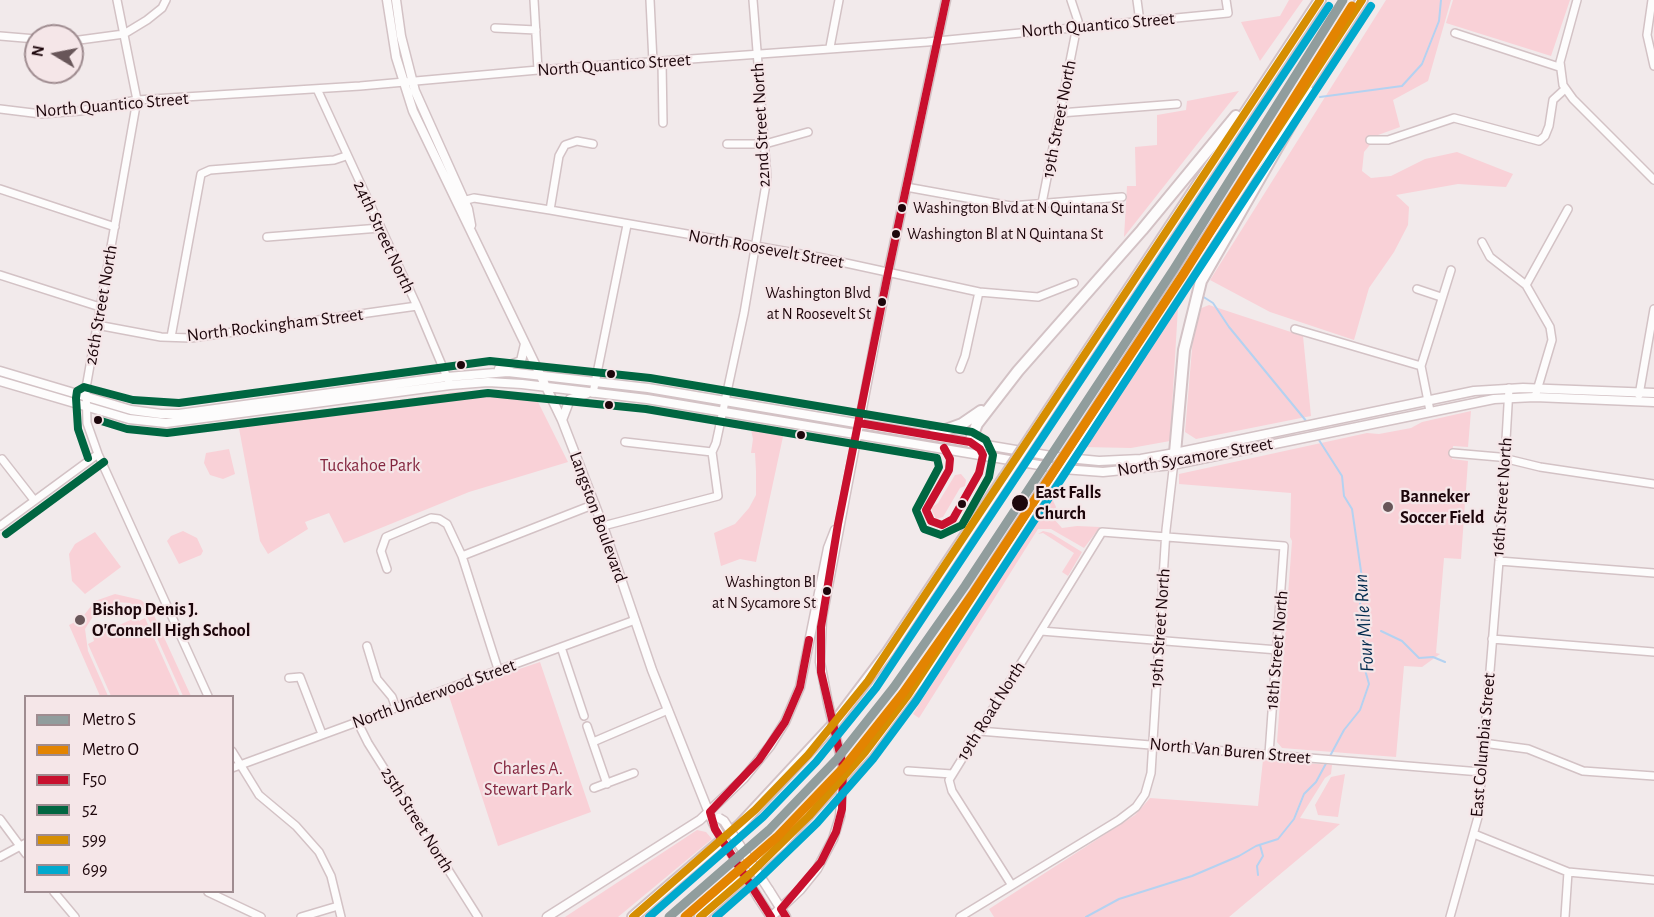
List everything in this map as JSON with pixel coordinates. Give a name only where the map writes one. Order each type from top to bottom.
[{"type":"highway","points":[[633,917],[740,825],[832,726],[888,652],[1320,0]]},
{"type":"highway","points":[[700,917],[796,829],[870,745],[918,681],[1362,0]]},
{"type":"highway","points":[[968,447],[976,424],[1199,163],[1258,83],[1284,55]]},
{"type":"highway","points":[[1174,459],[1184,350],[1201,281],[1303,104],[1326,56]]},
{"type":"highway","points":[[932,435],[971,419],[1008,386]]},
{"type":"main road","name":"Langston Boulevard","points":[[387,0],[392,38],[407,81]]},
{"type":"main road","name":"Langston Boulevard","points":[[396,0],[407,81],[416,119],[460,202],[562,420],[595,504],[668,710],[710,812]]},
{"type":"main road","points":[[710,812],[771,917],[784,913],[822,862],[840,817],[843,767],[820,662],[820,636],[836,549],[838,524],[946,0]]},
{"type":"main road","points":[[490,371],[521,361],[525,344]]},
{"type":"main road","name":"North Sycamore Street","points":[[0,371],[129,419],[166,423],[449,381],[490,371],[540,375],[725,400],[932,435],[968,447]]},
{"type":"main road","name":"North Sycamore Street","points":[[0,381],[45,389]]},
{"type":"main road","name":"North Sycamore Street","points":[[449,381],[546,387],[723,411],[857,434],[1090,461],[1174,459],[1295,439],[1430,411]]},
{"type":"main road","points":[[1428,399],[1474,391],[1639,398],[1654,402]]},
{"type":"main road","points":[[562,420],[570,399],[593,393]]},
{"type":"main road","points":[[1430,411],[1508,393]]},
{"type":"main road","points":[[1639,398],[1654,393]]},
{"type":"main road","name":"North Sycamore Street","points":[[1174,459],[1286,429],[1428,399]]},
{"type":"main road","points":[[547,917],[710,812],[759,760],[775,739],[792,707],[802,679],[828,548],[838,524]]},
{"type":"main road","points":[[716,820],[723,821],[784,913]]},
{"type":"street","name":"26th Street North","points":[[117,0],[137,100],[97,325],[86,402],[88,427],[98,454],[208,695]]},
{"type":"street","points":[[84,39],[124,34],[162,8],[166,0]]},
{"type":"street","points":[[534,0],[538,70]]},
{"type":"street","points":[[650,0],[653,62]]},
{"type":"street","name":"22nd Street North","points":[[603,526],[718,496],[712,452],[744,313],[767,178],[753,0]]},
{"type":"street","points":[[830,47],[839,0]]},
{"type":"street","name":"19th Street North","points":[[1042,203],[1077,28],[1078,18],[1071,0]]},
{"type":"street","points":[[1137,0],[1140,22]]},
{"type":"street","name":"North Quantico Street","points":[[0,109],[41,114],[80,111],[137,100],[662,62],[830,47],[937,41],[1228,13],[1226,0]]},
{"type":"street","points":[[1576,0],[1559,67],[1565,89],[1654,180]]},
{"type":"street","points":[[1652,0],[1647,35],[1654,66]]},
{"type":"street","points":[[495,28],[536,30]]},
{"type":"street","points":[[1455,33],[1559,67]]},
{"type":"street","points":[[0,36],[24,38]]},
{"type":"street","points":[[662,62],[663,123]]},
{"type":"street","name":"24th Street North","points":[[317,88],[449,381]]},
{"type":"street","points":[[1370,140],[1388,140],[1452,118],[1535,142],[1543,138],[1549,127],[1552,101],[1565,89]]},
{"type":"street","points":[[1060,113],[1177,104]]},
{"type":"street","points":[[727,144],[765,144],[808,132]]},
{"type":"street","points":[[550,210],[559,156],[565,145],[577,141],[593,144]]},
{"type":"street","points":[[171,337],[201,174],[210,170],[334,160],[346,156]]},
{"type":"street","points":[[906,187],[996,204],[1122,197]]},
{"type":"street","points":[[0,189],[115,227]]},
{"type":"street","name":"North Roosevelt Street","points":[[460,202],[474,198],[550,210],[818,257],[980,292],[1038,297],[1074,283]]},
{"type":"street","points":[[1526,285],[1568,209]]},
{"type":"street","points":[[593,393],[627,225]]},
{"type":"street","points":[[267,237],[380,228]]},
{"type":"street","points":[[1482,242],[1491,257],[1526,285],[1550,327],[1552,340],[1536,392]]},
{"type":"street","points":[[1430,411],[1420,366],[1451,270]]},
{"type":"street","points":[[0,275],[100,307]]},
{"type":"street","points":[[1417,289],[1441,297]]},
{"type":"street","points":[[960,369],[980,292]]},
{"type":"street","name":"North Rockingham Street","points":[[97,325],[191,338],[247,332],[417,306]]},
{"type":"street","points":[[1639,398],[1654,309]]},
{"type":"street","points":[[1296,329],[1420,366]]},
{"type":"street","name":"16th Street North","points":[[1494,605],[1499,561],[1508,393]]},
{"type":"street","points":[[625,442],[712,452]]},
{"type":"street","points":[[1452,453],[1505,459],[1588,475],[1654,484]]},
{"type":"street","points":[[0,526],[98,454]]},
{"type":"street","points":[[2,459],[34,500]]},
{"type":"street","name":"19th Street North","points":[[1011,884],[1119,820],[1141,801],[1150,778],[1174,459]]},
{"type":"street","points":[[462,556],[595,504]]},
{"type":"street","points":[[387,569],[381,551],[386,537],[429,519],[441,519],[448,526],[462,556],[498,669]]},
{"type":"street","name":"19th Road North","points":[[1011,884],[952,791],[949,780],[1102,532],[1167,536]]},
{"type":"street","name":"18th Street North","points":[[1167,536],[1284,546],[1269,754]]},
{"type":"street","points":[[1499,561],[1654,573]]},
{"type":"street","name":"East Columbia Street","points":[[1450,917],[1478,817],[1494,605]]},
{"type":"street","name":"North Underwood Street","points":[[234,767],[635,620]]},
{"type":"street","points":[[1041,631],[1278,650]]},
{"type":"street","points":[[1492,639],[1654,652]]},
{"type":"street","points":[[367,646],[376,677],[392,697],[396,708]]},
{"type":"street","points":[[561,647],[584,716]]},
{"type":"street","points":[[289,678],[300,677],[322,735]]},
{"type":"street","points":[[593,742],[668,710]]},
{"type":"street","name":"25th Street North","points":[[358,723],[368,743],[478,917]]},
{"type":"street","points":[[588,726],[607,783]]},
{"type":"street","name":"North Van Buren Street","points":[[979,731],[1480,772]]},
{"type":"street","points":[[1483,743],[1528,749],[1583,771],[1654,776]]},
{"type":"street","points":[[234,754],[263,798],[294,824],[315,847],[330,874],[341,917]]},
{"type":"street","points":[[908,771],[952,774]]},
{"type":"street","points":[[594,788],[634,772]]},
{"type":"street","points":[[0,819],[23,845],[0,857]]},
{"type":"street","points":[[1474,834],[1568,872],[1654,880]]},
{"type":"street","points":[[1565,917],[1568,872]]},
{"type":"street","points":[[960,917],[1011,884]]},
{"type":"street","points":[[56,893],[75,917]]},
{"type":"street","points":[[212,893],[261,917]]},
{"type":"street","points":[[301,917],[338,906]]},
{"type":"green space","points":[[1289,0],[1303,0],[1260,61],[1241,22],[1280,16]]},
{"type":"green space","points":[[1386,0],[1451,0],[1428,81],[1393,100],[1400,127],[1378,135],[1364,152],[1362,171],[1371,178],[1391,176],[1425,159],[1457,152],[1513,174],[1506,187],[1458,184],[1396,195],[1409,207],[1408,225],[1394,252],[1369,288],[1354,340],[1270,312],[1210,280]]},
{"type":"green space","points":[[1453,0],[1570,0],[1551,56],[1446,23]]},
{"type":"green space","points":[[1239,91],[1124,237],[1127,186],[1136,186],[1135,147],[1157,145],[1157,115],[1186,110],[1187,101]]},
{"type":"green space","points":[[1209,305],[1303,336],[1311,416],[1196,439],[1185,432],[1193,337],[1199,309]]},
{"type":"green space","points":[[1178,307],[1170,441],[1131,448],[1083,447]]},
{"type":"green space","name":"Tuckahoe Park","points":[[498,390],[537,400],[568,462],[469,492],[344,543],[329,513],[305,522],[308,529],[268,554],[260,541],[238,423],[455,392]]},
{"type":"green space","points":[[1471,411],[1468,447],[1453,446],[1452,459],[1468,461],[1461,559],[1444,558],[1436,653],[1440,654],[1422,667],[1404,666],[1396,757],[1282,748],[1277,742],[1292,541],[1290,537],[1291,493],[1179,484],[1179,474],[1367,433],[1379,434],[1411,428],[1422,422]]},
{"type":"green space","points":[[750,425],[784,432],[756,562],[740,559],[721,566],[714,533],[735,524],[749,508],[756,495],[755,453],[751,453],[753,439]]},
{"type":"green space","points":[[229,449],[235,474],[223,479],[210,475],[204,463],[206,453]]},
{"type":"green space","points":[[961,474],[966,480],[965,486],[960,488],[943,517],[936,519],[931,508],[938,503],[955,475]]},
{"type":"green space","points":[[1051,496],[1056,507],[1054,519],[1062,528],[1100,527],[1084,548],[1051,529],[1038,529],[919,718],[913,714]]},
{"type":"green space","points":[[183,531],[197,538],[203,551],[201,555],[179,564],[167,541],[171,536]]},
{"type":"green space","points":[[1043,531],[1051,533],[1082,552],[1068,576],[1062,572],[1074,553],[1043,533],[1038,534]]},
{"type":"green space","points":[[95,532],[121,567],[85,594],[72,581],[69,554],[75,544]]},
{"type":"green space","points":[[115,594],[141,600],[151,609],[191,695],[183,695],[149,620],[141,610],[130,603],[117,602],[97,610],[85,629],[88,651],[108,695],[100,695],[69,625],[81,619],[95,601]]},
{"type":"green space","points":[[137,617],[139,621],[145,618],[180,695],[111,695],[88,644],[94,641],[93,637]]},
{"type":"green space","name":"Charles A. Stewart Park","points":[[540,662],[591,812],[498,846],[448,693]]},
{"type":"green space","points":[[1263,760],[1332,765],[1331,774],[1325,778],[1300,818],[1340,824],[1229,917],[994,917],[989,909],[1135,815],[1150,798],[1258,806]]},
{"type":"green space","points":[[1345,774],[1338,817],[1318,815],[1315,805],[1331,777]]},
{"type":"green space","points":[[697,830],[706,832],[712,839],[618,917],[565,917]]},
{"type":"waterway","name":"Four Mile Run","points":[[1320,97],[1402,86],[1422,64],[1439,21],[1441,0]]},
{"type":"waterway","name":"Four Mile Run","points":[[1202,296],[1213,303],[1229,327],[1307,422]]},
{"type":"waterway","name":"Four Mile Run","points":[[1086,917],[1119,899],[1192,876],[1239,856],[1256,846],[1278,839],[1294,819],[1304,794],[1316,782],[1344,730],[1360,710],[1369,684],[1362,659],[1366,626],[1360,604],[1363,585],[1352,509],[1344,496],[1342,476],[1317,437]]},
{"type":"waterway","points":[[1381,631],[1402,641],[1419,658],[1433,657],[1445,662]]},
{"type":"waterway","points":[[1258,875],[1257,866],[1263,856],[1260,845]]},
{"type":"metro line","name":"S","points":[[669,917],[769,830],[837,759],[894,687],[965,586],[1174,269],[1343,0]]},
{"type":"metro line","name":"O","points":[[685,917],[777,837],[845,766],[903,693],[974,592],[1183,275],[1352,6]]},
{"type":"transit line","name":"F50","points":[[786,917],[781,909],[821,862],[836,832],[842,809],[843,767],[821,672],[821,627],[838,524],[888,273],[946,0]]},
{"type":"transit line","name":"599","points":[[633,917],[755,810],[808,755],[868,681],[1320,0]]},
{"type":"transit line","name":"599","points":[[700,917],[751,873],[809,816],[865,752],[908,695],[1362,0]]},
{"type":"transit line","name":"699","points":[[649,917],[763,817],[816,762],[876,688],[1329,6]]},
{"type":"transit line","name":"699","points":[[716,917],[817,823],[873,759],[916,701],[1371,6]]},
{"type":"transit line","name":"52","points":[[88,458],[78,429],[76,398],[77,391],[84,387],[133,400],[179,403],[490,361],[650,378],[972,432],[986,440],[993,455],[989,477],[962,525],[941,535],[924,529],[916,510],[939,467],[937,458],[646,409],[488,393],[167,433],[127,429],[98,420]]},
{"type":"transit line","name":"F50","points":[[859,423],[970,442],[980,449],[983,455],[979,473],[953,519],[942,525],[931,521],[926,510],[949,470],[950,459],[944,448]]},
{"type":"transit line","name":"52","points":[[6,534],[104,462]]},
{"type":"transit line","name":"F50","points":[[771,917],[715,829],[710,812],[759,760],[785,722],[800,687],[809,640]]},
{"type":"place","name":"Washington Blvd at N Quintana St","points":[[902,208]]},
{"type":"place","name":"Washington Bl at N Quintana St","points":[[896,234]]},
{"type":"place","name":"Washington Blvd at N Roosevelt St","points":[[882,302]]},
{"type":"place","name":"East Falls Church","points":[[1020,503]]},
{"type":"place","name":"Banneker Soccer Field","points":[[1388,507]]},
{"type":"place","name":"Washington Bl at N Sycamore St","points":[[827,591]]},
{"type":"place","name":"Bishop Denis J. O'Connell High School","points":[[80,620]]}]
